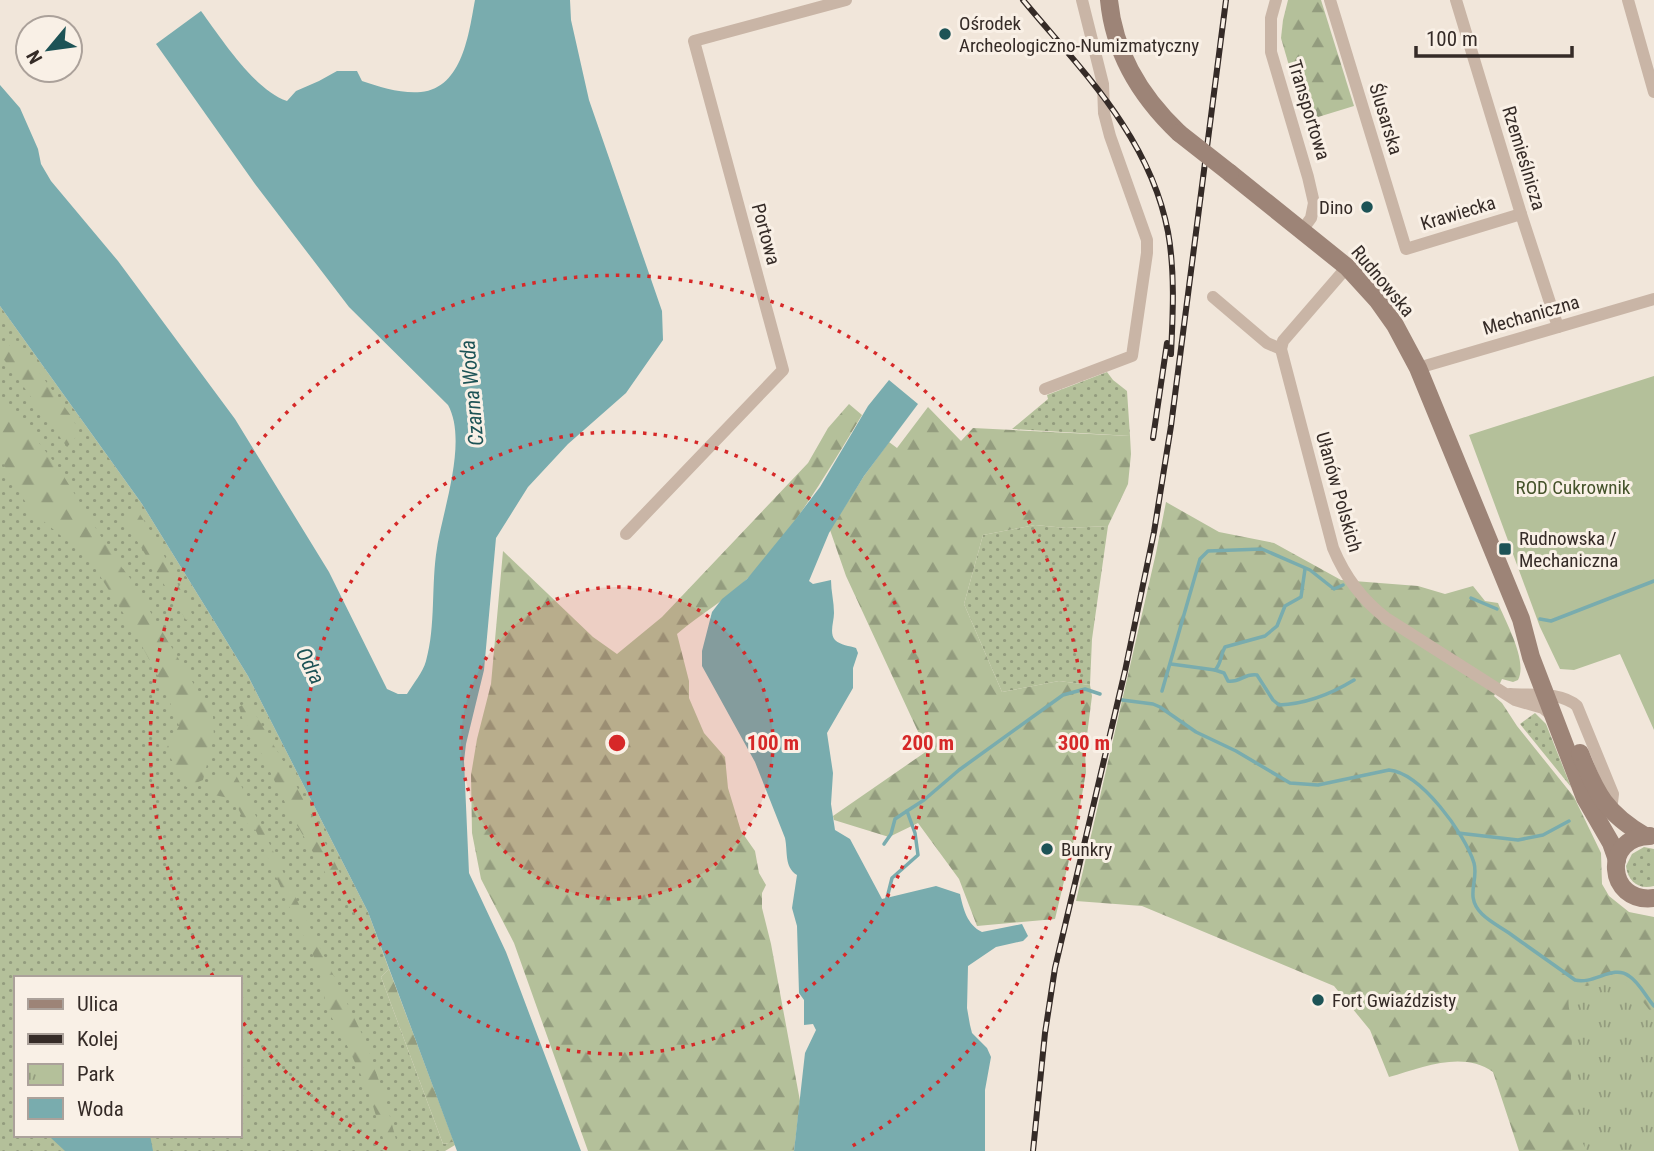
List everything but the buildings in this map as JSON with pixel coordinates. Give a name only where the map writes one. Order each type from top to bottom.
[{"type":"main road","name":"Rudnowska","points":[[1109,0],[1115,37],[1123,58],[1147,99],[1179,133],[1303,229],[1347,267],[1395,325],[1418,368],[1521,619],[1542,657],[1553,697],[1555,717],[1585,798],[1611,843],[1617,860],[1616,872],[1623,887],[1636,897],[1654,899]]},
{"type":"main road","name":"Rudnowska","points":[[1521,619],[1531,657],[1553,697],[1598,794],[1611,811],[1649,836]]},
{"type":"main road","points":[[1617,860],[1621,850],[1629,842],[1649,836]]},
{"type":"street","name":"Portowa","points":[[626,534],[783,369],[694,41],[846,0]]},
{"type":"street","points":[[1045,389],[1132,356],[1147,253],[1144,225],[1104,113],[1103,84],[1082,0]]},
{"type":"street","name":"Transportowa","points":[[1276,0],[1271,18],[1271,52],[1314,203],[1311,218],[1303,229]]},
{"type":"street","name":"Ślusarska","points":[[1330,0],[1406,249]]},
{"type":"street","name":"Rzemieślnicza","points":[[1456,0],[1558,327]]},
{"type":"street","points":[[1628,0],[1654,92]]},
{"type":"street","name":"Krawiecka","points":[[1406,249],[1521,214]]},
{"type":"street","points":[[1213,297],[1266,343],[1281,349],[1283,341],[1347,267]]},
{"type":"street","name":"Mechaniczna","points":[[1418,368],[1654,299]]},
{"type":"street","name":"Ułanów Polskich","points":[[1281,349],[1333,548],[1356,591],[1368,605],[1386,618],[1522,703],[1543,708],[1555,717]]},
{"type":"street","points":[[1504,692],[1518,691],[1528,682],[1532,669],[1531,657]]},
{"type":"street","name":"Ułanów Polskich","points":[[1504,692],[1553,697]]},
{"type":"green space","points":[[1288,0],[1321,0],[1354,106],[1305,121],[1281,38]]},
{"type":"green space","points":[[0,306],[142,504],[248,676],[368,912],[389,969],[381,977],[443,1144],[454,1142],[455,1145],[445,1151],[0,1151]]},
{"type":"green space","points":[[12,344],[20,346],[74,420],[78,435],[67,447],[0,354],[0,350]]},
{"type":"green space","points":[[1107,372],[1127,391],[1130,436],[1012,429],[1048,399],[1047,395]]},
{"type":"green space","name":"ROD Cukrownik","points":[[1654,376],[1654,730],[1620,654],[1574,670],[1560,669],[1540,627],[1469,435]]},
{"type":"green space","points":[[0,397],[58,467],[113,556],[130,578],[213,716],[214,737],[203,780],[186,787],[166,749],[179,726],[164,687],[130,624],[90,560],[30,510],[0,458]]},
{"type":"green space","points":[[849,404],[862,415],[810,499],[781,539],[741,585],[677,634],[689,681],[689,698],[704,733],[725,757],[728,788],[741,831],[755,851],[759,873],[766,885],[762,893],[762,908],[800,1101],[794,1151],[588,1151],[514,943],[481,879],[472,833],[471,775],[491,684],[503,551],[593,637],[617,654],[662,617],[808,463],[828,428]]},
{"type":"green space","points":[[928,407],[961,441],[973,428],[1130,436],[1128,484],[1108,526],[1066,528],[1035,525],[983,535],[964,604],[1002,692],[1059,681],[1090,685],[1092,696],[1085,751],[1086,772],[1075,835],[1055,919],[977,926],[959,879],[918,823],[889,837],[834,820],[833,816],[927,751],[846,576],[830,530],[889,442],[897,448]]},
{"type":"green space","points":[[1166,502],[1219,532],[1274,543],[1341,580],[1418,586],[1445,594],[1473,586],[1485,601],[1498,603],[1515,642],[1520,672],[1518,680],[1513,682],[1502,679],[1494,696],[1574,797],[1601,853],[1602,884],[1609,896],[1629,912],[1654,917],[1654,1151],[1519,1151],[1493,1072],[1468,1062],[1455,1062],[1389,1077],[1370,1030],[1334,986],[1142,906],[1076,901]]},
{"type":"green space","points":[[138,511],[159,545],[193,616],[186,620],[124,520]]},
{"type":"green space","points":[[1035,525],[1066,528],[1108,526],[1092,639],[1090,685],[1059,681],[1002,692],[964,604],[983,535]]},
{"type":"green space","points":[[250,705],[289,771],[354,901],[343,903],[291,815],[249,728],[243,721],[239,707]]},
{"type":"green space","points":[[1535,713],[1546,724],[1571,787],[1520,724]]},
{"type":"green space","points":[[236,775],[364,1038],[385,1098],[399,1151],[387,1151],[368,1090],[326,1008],[322,980],[312,952],[256,831],[244,821],[234,799],[209,794],[215,776]]},
{"type":"green space","points":[[1644,847],[1654,849],[1654,886],[1649,887],[1635,884],[1626,866],[1632,854]]},
{"type":"green space","points":[[389,969],[454,1142],[443,1144],[381,977]]},
{"type":"green space","points":[[1615,977],[1630,985],[1654,1016],[1654,1151],[1587,1151],[1575,1122],[1571,1092],[1572,1023],[1569,998],[1574,984],[1587,986]]},
{"type":"water","points":[[475,0],[570,0],[571,20],[589,100],[662,311],[663,340],[626,393],[568,444],[528,487],[496,538],[484,670],[464,761],[469,873],[506,952],[581,1151],[457,1151],[368,912],[248,676],[142,504],[0,306],[0,85],[20,108],[38,149],[41,164],[51,181],[118,261],[235,419],[329,572],[387,689],[398,694],[407,694],[425,665],[429,648],[437,548],[455,456],[454,420],[448,405],[349,307],[255,184],[156,44],[201,11],[251,75],[263,87],[287,101],[296,91],[337,71],[357,71],[362,81],[384,88],[421,92],[435,88],[455,70],[466,42]]},
{"type":"water","points":[[889,380],[918,404],[864,476],[829,533],[809,581],[813,584],[831,580],[833,637],[840,643],[856,648],[858,653],[853,668],[853,688],[827,733],[833,773],[831,804],[835,830],[850,839],[882,899],[936,886],[960,894],[969,921],[982,932],[1022,924],[1028,936],[1023,941],[996,947],[968,966],[967,1008],[972,1033],[987,1048],[991,1057],[985,1090],[985,1151],[794,1151],[805,1053],[816,1030],[813,1024],[804,1025],[804,1000],[799,993],[797,926],[792,908],[797,875],[788,863],[785,838],[755,762],[702,666],[702,651],[712,612],[722,599],[747,579],[795,520],[820,487],[868,406]]},
{"type":"water","points":[[150,1137],[153,1151],[65,1151],[51,1138]]},
{"type":"waterway","points":[[1162,691],[1200,559],[1208,551],[1262,549],[1310,570],[1334,589],[1343,585]]},
{"type":"waterway","points":[[1171,664],[1215,670],[1225,647],[1265,636],[1277,626],[1285,606],[1301,597],[1305,569]]},
{"type":"waterway","points":[[1540,619],[1551,621],[1654,581]]},
{"type":"waterway","points":[[1471,598],[1497,609]]},
{"type":"waterway","points":[[1215,670],[1224,673],[1228,681],[1257,675],[1279,705],[1318,697],[1354,680]]},
{"type":"waterway","points":[[887,898],[892,878],[918,855],[915,833],[907,811],[1063,695],[1085,689],[1100,694]]},
{"type":"waterway","points":[[1122,700],[1160,707],[1196,732],[1236,751],[1290,783],[1318,785],[1389,770],[1415,782],[1452,822],[1469,851],[1475,870],[1474,901],[1485,917],[1575,980],[1589,980],[1616,972],[1629,976],[1654,1006]]},
{"type":"waterway","points":[[884,844],[891,834],[895,819],[907,811]]},
{"type":"waterway","points":[[1458,833],[1518,840],[1543,835],[1569,821]]},
{"type":"railway","points":[[1023,0],[1111,107],[1146,166],[1159,198],[1172,262],[1171,354]]},
{"type":"railway","points":[[1033,1151],[1045,1033],[1055,968],[1125,671],[1154,532],[1171,426],[1226,0]]},
{"type":"railway","points":[[1153,438],[1167,343]]},
{"type":"place","name":"Ośrodek Archeologiczno-Numizmatyczny","points":[[945,34]]},
{"type":"place","name":"Dino","points":[[1367,207]]},
{"type":"place","name":"Rudnowska / Mechaniczna","points":[[1505,549]]},
{"type":"place","name":"Bunkry","points":[[1047,849]]},
{"type":"place","name":"Fort Gwiaździsty","points":[[1318,1000]]},
{"type":"water label","name":"Czarna Woda","points":[[472,393]]},
{"type":"water label","name":"Odra","points":[[310,666]]}]
